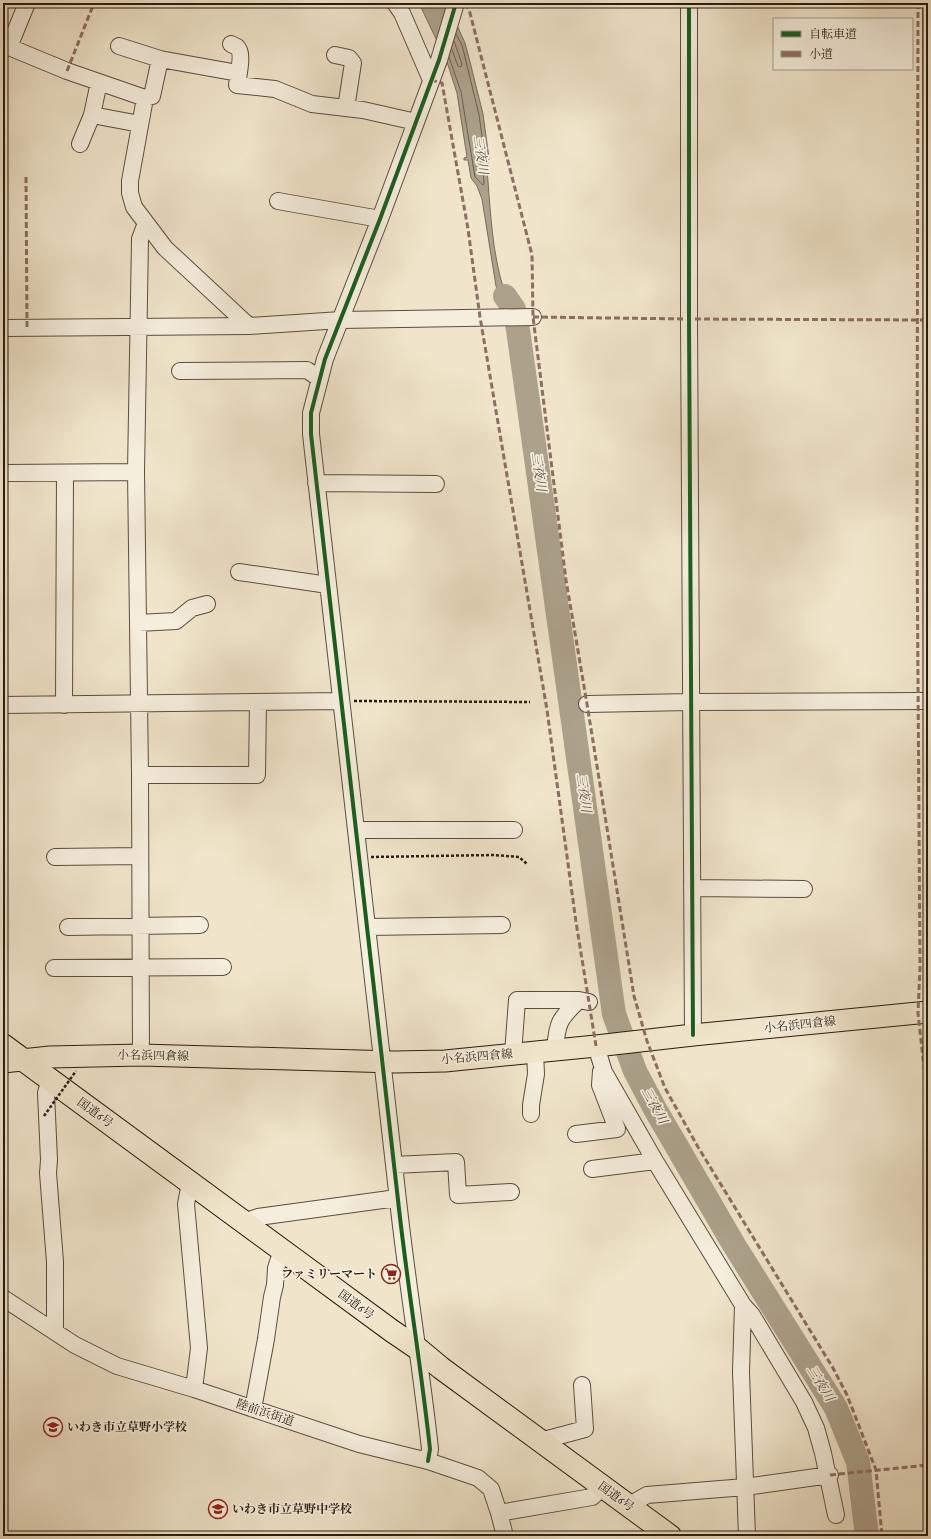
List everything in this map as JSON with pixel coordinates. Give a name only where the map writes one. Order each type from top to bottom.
[{"type":"highway","name":"国道6号","points":[[3,1045],[417,1348],[540,1441],[670,1536]]},
{"type":"main road","name":"小名浜四倉線","points":[[3,1062],[66,1056],[141,1055],[382,1062],[445,1060],[545,1051],[598,1055],[648,1041],[693,1035],[928,1012]]},
{"type":"street","points":[[394,3],[402,13],[431,80]]},
{"type":"street","points":[[428,1461],[430,1449],[422,1374],[417,1348],[397,1198],[316,483],[311,434],[311,413],[325,359],[416,122],[456,3]]},
{"type":"street","points":[[689,3],[689,327],[693,1035]]},
{"type":"street","points":[[26,4],[6,50],[145,98],[152,96],[160,59]]},
{"type":"street","points":[[231,44],[237,47],[240,52],[237,85],[275,89],[312,104],[362,110],[416,122]]},
{"type":"street","points":[[119,46],[160,59],[238,73]]},
{"type":"street","points":[[335,55],[349,58],[352,63],[346,108]]},
{"type":"street","points":[[80,144],[92,115],[99,82]]},
{"type":"street","points":[[145,98],[130,181],[130,193],[134,207],[165,248],[249,326]]},
{"type":"street","points":[[92,115],[140,124]]},
{"type":"street","points":[[278,201],[380,219]]},
{"type":"street","points":[[141,1055],[139,856],[140,775],[136,472],[140,239],[146,223]]},
{"type":"street","points":[[3,328],[249,326],[341,320],[533,317]]},
{"type":"street","points":[[180,371],[307,370],[320,379]]},
{"type":"street","points":[[3,472],[136,472]]},
{"type":"street","points":[[64,704],[65,473]]},
{"type":"street","points":[[316,483],[436,484]]},
{"type":"street","points":[[239,572],[328,585]]},
{"type":"street","points":[[138,623],[176,621],[192,608],[207,604]]},
{"type":"street","points":[[3,705],[139,702],[340,701]]},
{"type":"street","points":[[588,704],[928,701]]},
{"type":"street","points":[[140,775],[257,775],[258,702]]},
{"type":"street","points":[[356,830],[514,830]]},
{"type":"street","points":[[55,856],[139,856]]},
{"type":"street","points":[[692,888],[804,889]]},
{"type":"street","points":[[68,927],[200,925]]},
{"type":"street","points":[[367,927],[502,925]]},
{"type":"street","points":[[54,968],[223,967]]},
{"type":"street","points":[[513,1054],[517,1000],[584,1001],[563,1016],[556,1033],[545,1051],[536,1074],[531,1114]]},
{"type":"street","points":[[576,1134],[617,1129],[600,1085],[598,1055]]},
{"type":"street","points":[[598,1055],[604,1072],[655,1160],[743,1305],[752,1315],[804,1402],[816,1428],[829,1475],[836,1515]]},
{"type":"street","points":[[50,1079],[46,1093],[49,1160],[48,1173],[55,1262],[55,1331]]},
{"type":"street","points":[[592,1168],[655,1160]]},
{"type":"street","points":[[394,1165],[456,1162],[458,1195],[511,1192]]},
{"type":"street","points":[[190,1183],[186,1204],[199,1348],[194,1389]]},
{"type":"street","points":[[243,1222],[258,1217],[397,1198]]},
{"type":"street","points":[[253,1409],[275,1285],[276,1268],[282,1250]]},
{"type":"street","name":"陸前浜街道","points":[[3,1298],[75,1345],[117,1366],[194,1389],[359,1444],[428,1461],[478,1478],[491,1489],[505,1536]]},
{"type":"street","points":[[743,1305],[741,1372],[747,1536]]},
{"type":"street","points":[[540,1441],[585,1429],[582,1385]]},
{"type":"street","points":[[628,1506],[647,1496],[745,1487],[829,1475]]},
{"type":"street","points":[[499,1512],[592,1497],[603,1487]]},
{"type":"path","points":[[340,701],[530,702]]},
{"type":"path","points":[[359,857],[494,855],[519,857],[527,864]]},
{"type":"path","points":[[44,1116],[76,1071]]},
{"type":"water","points":[[419,3],[447,3],[465,43],[483,114],[489,158],[487,168],[492,230],[497,261],[505,293],[518,317],[510,318],[505,300],[499,293],[496,286],[482,199],[477,186],[471,178],[468,160],[464,160],[464,158],[467,157],[457,93],[447,62]]},
{"type":"waterway","points":[[924,3],[925,699]]},
{"type":"waterway","name":"三夜川","points":[[505,296],[514,309],[518,330],[614,1014],[635,1071],[655,1109],[734,1245],[836,1408],[858,1462],[867,1536]]},
{"type":"waterway","points":[[925,705],[927,1007]]},
{"type":"marked path","points":[[67,71],[94,3]]},
{"type":"marked path","points":[[466,3],[470,13],[532,255],[533,317],[566,580],[634,996],[647,1041],[665,1088],[698,1147],[833,1368],[847,1395],[876,1470],[882,1536]]},
{"type":"marked path","points":[[918,3],[917,534],[920,968],[918,1013],[928,1103]]},
{"type":"marked path","points":[[431,80],[442,83],[468,229],[480,317],[547,710],[576,922],[596,1046]]},
{"type":"marked path","points":[[26,177],[27,328]]},
{"type":"marked path","points":[[533,317],[928,320]]},
{"type":"marked path","points":[[830,1475],[928,1465]]},
{"type":"cycle path","points":[[428,1461],[430,1449],[387,1104],[311,434],[311,413],[325,359],[380,219],[439,60],[456,3]]},
{"type":"cycle path","points":[[689,3],[689,319],[693,1035]]},
{"type":"place","name":"ファミリーマート","points":[[391,1274]]},
{"type":"place","name":"いわき市立草野小学校","points":[[53,1427]]},
{"type":"place","name":"いわき市立草野中学校","points":[[218,1509]]}]
